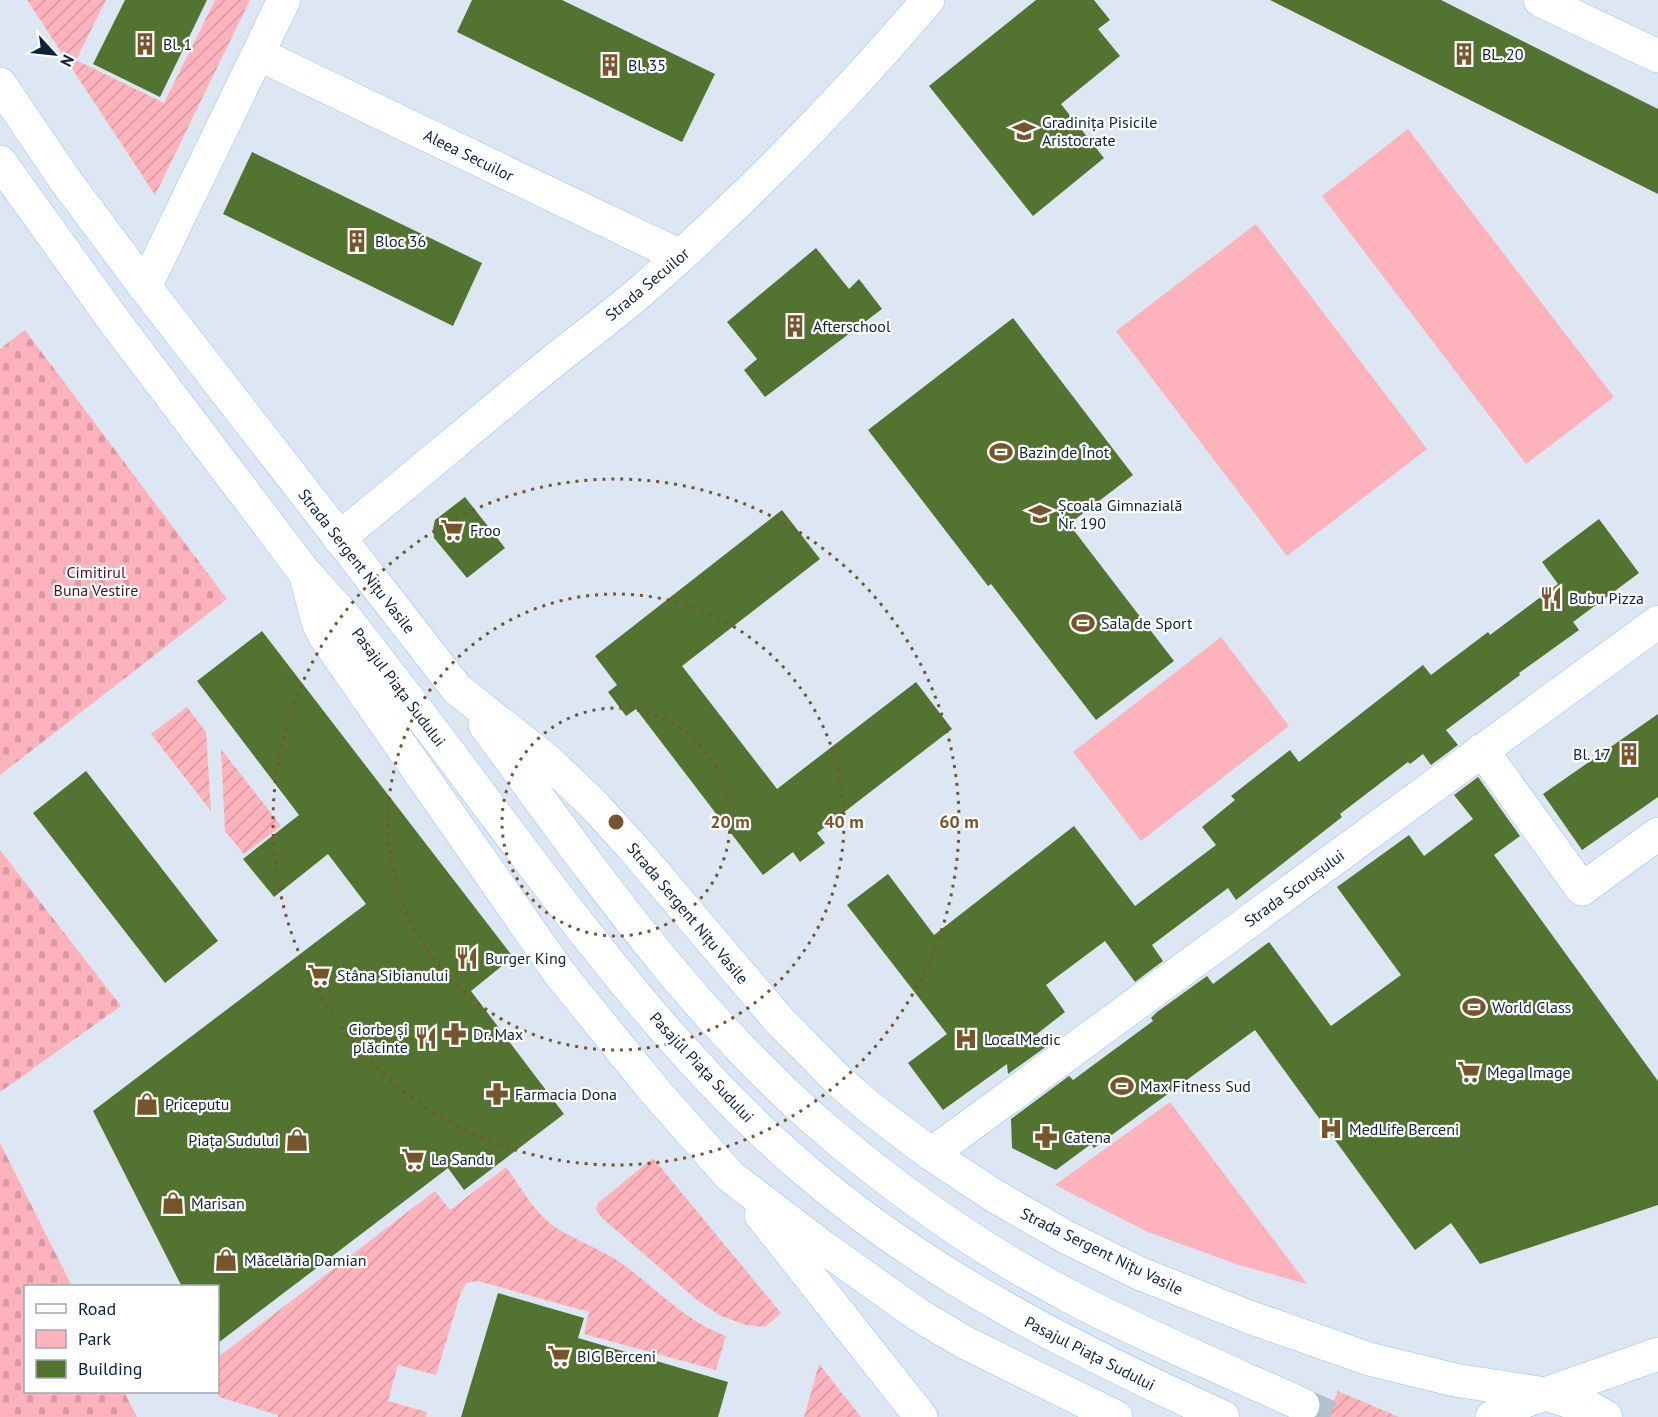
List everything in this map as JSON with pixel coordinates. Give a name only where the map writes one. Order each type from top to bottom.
[{"type":"main road","points":[[145,287],[284,0]]},
{"type":"main road","name":"Strada Secuilor","points":[[339,538],[647,286],[680,256],[809,132],[928,0]]},
{"type":"main road","points":[[1540,0],[1658,56]]},
{"type":"main road","name":"Aleea Secuilor","points":[[258,54],[680,256]]},
{"type":"main road","name":"Strada Sergent Nițu Vasile","points":[[0,84],[65,180],[145,287],[457,689],[548,761],[594,805],[751,988],[807,1049],[869,1107],[931,1154],[993,1195],[1066,1237],[1141,1274],[1323,1344],[1413,1371],[1546,1394],[1592,1409],[1606,1417]]},
{"type":"main road","points":[[0,162],[115,322],[305,573],[318,622],[326,638],[496,884],[593,1017],[730,1176],[921,1417]]},
{"type":"main road","name":"Pasajul Piața Sudului","points":[[305,573],[345,616],[624,981],[691,1059],[763,1132],[807,1172],[855,1209],[942,1271],[995,1304],[1107,1364],[1223,1417]]},
{"type":"main road","name":"Strada Scorușului","points":[[931,1154],[1658,622]]},
{"type":"main road","points":[[457,689],[595,873],[674,972],[751,1058],[836,1138],[907,1194],[961,1231],[1070,1297],[1304,1405]]},
{"type":"main road","points":[[1482,750],[1582,889],[1658,834]]},
{"type":"main road","points":[[730,1176],[831,1254],[920,1316],[966,1343],[1116,1417]]},
{"type":"main road","points":[[1492,1417],[1514,1405],[1658,1354]]},
{"type":"green space","points":[[27,0],[106,0],[76,60],[164,103],[215,0],[250,0],[155,195]]},
{"type":"green space","points":[[1408,129],[1614,397],[1526,464],[1322,196]]},
{"type":"green space","points":[[1256,224],[1427,449],[1287,556],[1116,331]]},
{"type":"green space","name":"Cimitirul Buna Vestire","points":[[25,330],[227,599],[0,775],[0,349]]},
{"type":"green space","points":[[1221,637],[1289,726],[1141,841],[1073,752]]},
{"type":"green space","points":[[187,707],[206,732],[211,811],[151,734]]},
{"type":"green space","points":[[221,749],[281,826],[244,854],[225,831]]},
{"type":"green space","points":[[0,850],[121,1006],[0,1092]]},
{"type":"green space","points":[[1170,1102],[1307,1284],[1239,1265],[1148,1232],[1055,1185]]},
{"type":"green space","points":[[0,1143],[71,1285],[24,1285],[24,1393],[125,1393],[137,1417],[0,1417]]},
{"type":"green space","points":[[653,1158],[781,1313],[765,1327],[746,1325],[721,1316],[697,1300],[602,1218],[596,1210],[598,1203]]},
{"type":"green space","points":[[506,1167],[534,1207],[553,1226],[612,1257],[684,1313],[711,1330],[726,1336],[716,1370],[584,1334],[589,1312],[478,1281],[467,1283],[461,1292],[436,1375],[398,1365],[388,1401],[427,1412],[426,1417],[278,1417],[278,1415],[219,1397],[219,1356],[435,1191],[450,1210]]},
{"type":"green space","points":[[819,1364],[861,1417],[804,1417]]},
{"type":"green space","points":[[1338,1391],[1399,1417],[1327,1417]]},
{"type":"building","name":"Bl. 1","points":[[125,0],[207,0],[160,97],[93,64]]},
{"type":"building","name":"Bl. 35","points":[[472,0],[562,0],[715,74],[682,142],[457,32]]},
{"type":"building","name":"Gradinița Pisicile Aristocrate","points":[[1036,0],[1094,0],[1110,20],[1098,29],[1120,56],[1061,104],[1104,158],[1033,216],[929,86]]},
{"type":"building","name":"BL. 20","points":[[1270,0],[1441,0],[1658,109],[1658,194]]},
{"type":"building","name":"Bloc 36","points":[[252,152],[482,263],[453,326],[223,214]]},
{"type":"building","name":"Afterschool","points":[[816,248],[849,289],[859,279],[882,309],[765,397],[744,370],[757,359],[727,322]]},
{"type":"building","name":"Bazin de Înot","points":[[1013,318],[1133,475],[1069,524],[1174,661],[1096,720],[991,584],[988,586],[868,430]]},
{"type":"building","points":[[465,497],[505,548],[467,578],[434,538],[433,529],[435,520]]},
{"type":"building","points":[[782,510],[820,559],[682,666],[777,789],[916,682],[952,729],[817,833],[825,843],[800,862],[793,852],[763,875],[636,709],[626,716],[608,692],[617,685],[595,656]]},
{"type":"building","points":[[1599,519],[1639,573],[1573,622],[1579,630],[1446,730],[1458,745],[1431,765],[1423,754],[1410,764],[1408,762],[1340,814],[1342,817],[1236,900],[1228,888],[1152,945],[1163,961],[1135,982],[1105,941],[1046,985],[1065,1012],[1037,1034],[1047,1046],[1008,1074],[1007,1064],[943,1110],[908,1063],[947,1034],[847,905],[888,874],[934,935],[1074,826],[1135,906],[1216,845],[1202,827],[1235,800],[1231,796],[1290,750],[1299,762],[1423,665],[1431,675],[1488,632],[1490,635],[1558,584],[1542,562]]},
{"type":"building","name":"Piața Sudului","points":[[262,631],[513,957],[471,991],[564,1114],[464,1190],[448,1168],[219,1342],[219,1285],[181,1285],[93,1111],[366,904],[328,854],[274,897],[243,859],[299,815],[197,681]]},
{"type":"building","name":"Bl. 17","points":[[1658,714],[1658,797],[1582,850],[1543,794]]},
{"type":"building","points":[[86,771],[218,941],[165,983],[33,813]]},
{"type":"building","name":"Mega Image","points":[[1478,777],[1520,836],[1494,855],[1658,1081],[1658,1205],[1480,1264],[1451,1223],[1415,1250],[1255,1030],[1094,1148],[1091,1144],[1056,1170],[1012,1148],[1011,1119],[1069,1076],[1073,1080],[1153,1021],[1151,1018],[1157,1012],[1207,976],[1213,984],[1269,942],[1331,1026],[1401,975],[1337,887],[1409,835],[1424,856],[1473,819],[1454,795]]},
{"type":"building","name":"BIG Berceni","points":[[498,1293],[584,1318],[578,1338],[728,1382],[718,1417],[461,1417]]},
{"type":"tunnel","points":[[1303,1405],[1330,1417]]},
{"type":"place","name":"Bl. 1","points":[[145,44]]},
{"type":"place","name":"BL. 20","points":[[1464,54]]},
{"type":"place","name":"Bl. 35","points":[[610,65]]},
{"type":"place","name":"Gradinița Pisicile Aristocrate","points":[[1024,131]]},
{"type":"place","name":"Bloc 36","points":[[357,241]]},
{"type":"place","name":"Afterschool","points":[[795,326]]},
{"type":"place","name":"Bazin de Înot","points":[[1001,452]]},
{"type":"place","name":"Școala Gimnazială Nr. 190","points":[[1040,514]]},
{"type":"place","name":"Froo","points":[[452,530]]},
{"type":"place","name":"Bubu Pizza","points":[[1551,598]]},
{"type":"place","name":"Sala de Sport","points":[[1083,623]]},
{"type":"place","name":"Bl. 17","points":[[1629,754]]},
{"type":"place","name":"Burger King","points":[[467,958]]},
{"type":"place","name":"Stâna Sibianului","points":[[319,975]]},
{"type":"place","name":"World Class","points":[[1474,1007]]},
{"type":"place","name":"Dr. Max","points":[[455,1034]]},
{"type":"place","name":"Ciorbe și plăcinte","points":[[426,1038]]},
{"type":"place","name":"LocalMedic","points":[[966,1039]]},
{"type":"place","name":"Mega Image","points":[[1469,1072]]},
{"type":"place","name":"Max Fitness Sud","points":[[1122,1086]]},
{"type":"place","name":"Farmacia Dona","points":[[497,1094]]},
{"type":"place","name":"Priceputu","points":[[147,1104]]},
{"type":"place","name":"MedLife Berceni","points":[[1331,1129]]},
{"type":"place","name":"Catena","points":[[1046,1137]]},
{"type":"place","name":"Piața Sudului","points":[[297,1140]]},
{"type":"place","name":"La Sandu","points":[[413,1159]]},
{"type":"place","name":"Marisan","points":[[173,1203]]},
{"type":"place","name":"Măcelăria Damian","points":[[226,1260]]},
{"type":"place","name":"BIG Berceni","points":[[559,1356]]}]
